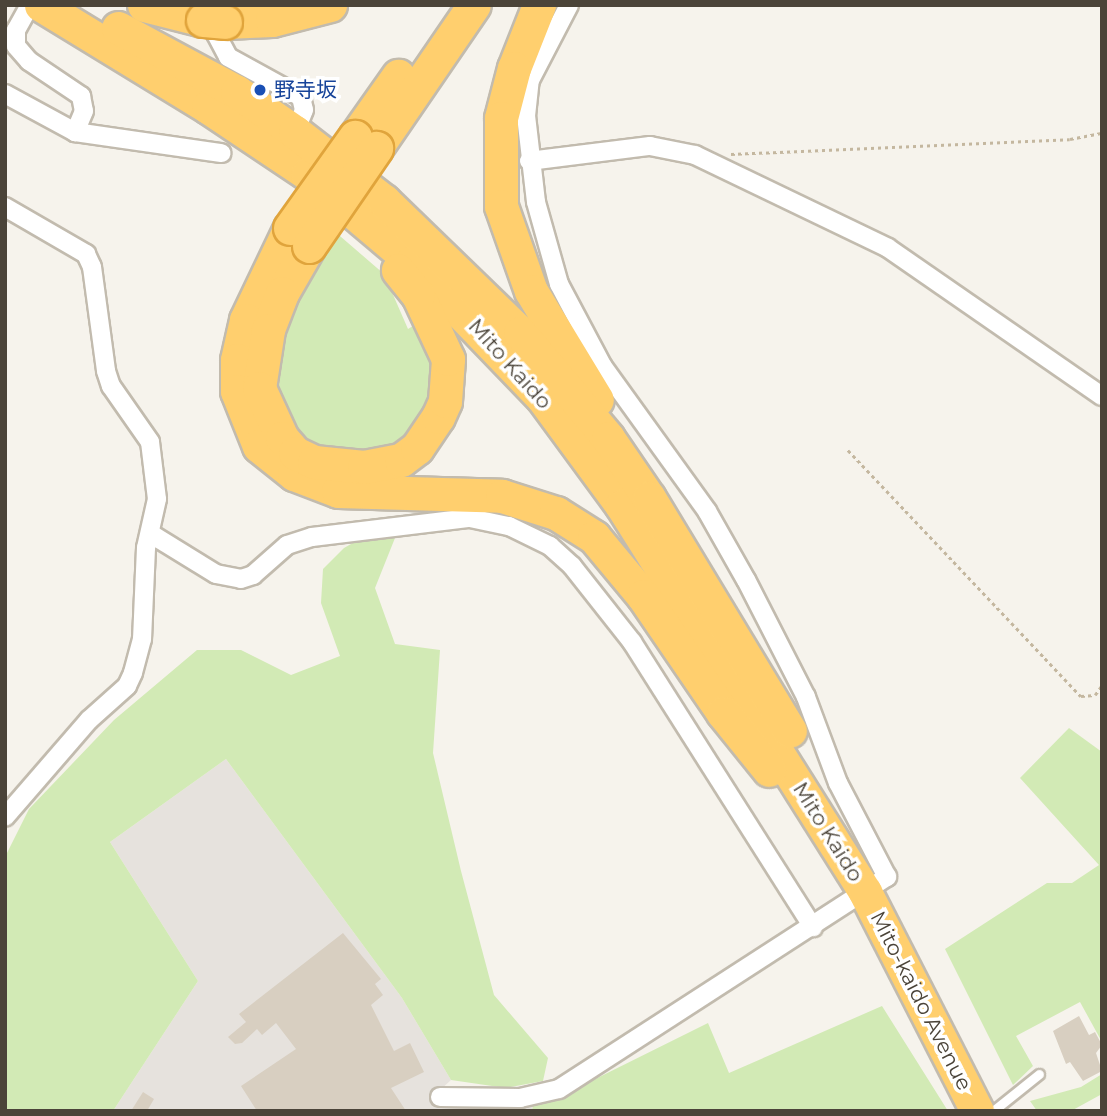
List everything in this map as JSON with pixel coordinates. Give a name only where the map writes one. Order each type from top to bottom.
[{"type":"highway","name":"Mito Kaido","points":[[41,5],[260,141],[308,174],[412,262],[542,397],[622,506],[865,892]]},
{"type":"highway","name":"Mito Kaido","points":[[76,5],[237,92],[295,132],[384,201],[520,333],[608,438],[693,566],[802,752],[856,863],[865,892]]},
{"type":"highway","points":[[144,5],[216,16],[272,20],[330,5]]},
{"type":"highway","points":[[366,142],[449,5]]},
{"type":"highway","points":[[474,5],[366,142],[246,320],[237,360],[237,391],[259,446],[294,474],[338,492],[502,496],[556,513],[593,537],[643,596],[730,722],[824,828]]},
{"type":"highway","points":[[539,5],[514,68],[501,118],[501,206],[531,290],[656,495],[693,566]]},
{"type":"highway","points":[[260,141],[391,260],[418,295],[441,336],[448,359],[445,401],[417,449],[401,460],[364,467],[314,462],[295,453],[270,419],[259,388],[261,357],[300,237]]},
{"type":"highway","name":"Mito-kaido Avenue","points":[[865,892],[977,1111]]},
{"type":"street","points":[[30,5],[16,30],[16,46],[29,61],[81,96],[84,110],[75,132]]},
{"type":"street","points":[[440,1097],[520,1098],[559,1089],[887,877],[838,783],[806,697],[707,512],[603,367],[559,284],[541,229],[529,161],[530,80],[569,5]]},
{"type":"street","points":[[216,16],[216,34],[228,57],[301,97],[304,110],[295,132]]},
{"type":"street","points":[[5,94],[75,132],[221,153]]},
{"type":"street","points":[[529,161],[650,146],[695,155],[888,248],[1102,396]]},
{"type":"street","points":[[5,207],[75,246],[92,267],[106,371],[153,452],[157,499],[143,566],[142,639],[127,686],[89,720],[5,817]]},
{"type":"street","points":[[151,534],[216,574],[241,579],[253,575],[287,545],[312,537],[470,518],[509,526],[550,546],[572,566],[632,642],[813,927]]},
{"type":"lane","points":[[993,1111],[1039,1074]]},
{"type":"path","points":[[695,155],[1070,139],[1102,133]]},
{"type":"path","points":[[848,450],[1081,696],[1095,695],[1102,685]]},
{"type":"shaded area","points":[[226,759],[402,998],[451,1080],[439,1091],[439,1106],[533,1104],[532,1111],[113,1111],[198,981],[110,842]]},
{"type":"green space","points":[[333,230],[384,274],[408,329],[424,319],[438,376],[412,439],[372,457],[304,443],[273,403],[275,332]]},
{"type":"green space","points":[[365,536],[395,538],[375,588],[395,644],[440,650],[433,753],[461,871],[494,995],[548,1058],[543,1081],[506,1088],[451,1080],[402,998],[226,759],[110,842],[198,981],[113,1111],[5,1111],[5,857],[29,809],[114,720],[197,650],[241,650],[291,675],[340,656],[321,603],[323,569],[344,548]]},
{"type":"green space","points":[[1069,728],[1102,752],[1102,1042],[1080,1002],[1016,1036],[1033,1066],[1013,1085],[945,949],[1047,883],[1072,883],[1099,865],[1020,778]]},
{"type":"green space","points":[[882,1006],[948,1111],[532,1111],[533,1104],[559,1097],[708,1023],[729,1073]]},
{"type":"green space","points":[[1102,1074],[1102,1094],[1071,1111],[1037,1111],[1030,1101],[1081,1087]]},
{"type":"building","points":[[343,933],[381,979],[375,984],[383,995],[371,1005],[394,1051],[410,1043],[424,1072],[391,1088],[406,1111],[257,1111],[241,1086],[296,1049],[276,1023],[262,1035],[257,1029],[242,1043],[235,1044],[228,1037],[246,1022],[239,1014]]},
{"type":"building","points":[[1079,1016],[1089,1035],[1095,1032],[1102,1045],[1096,1053],[1102,1071],[1083,1081],[1070,1062],[1066,1064],[1053,1031]]},
{"type":"building","points":[[143,1092],[154,1099],[147,1111],[131,1111]]},
{"type":"place","name":"野寺坂","points":[[260,90]]}]
